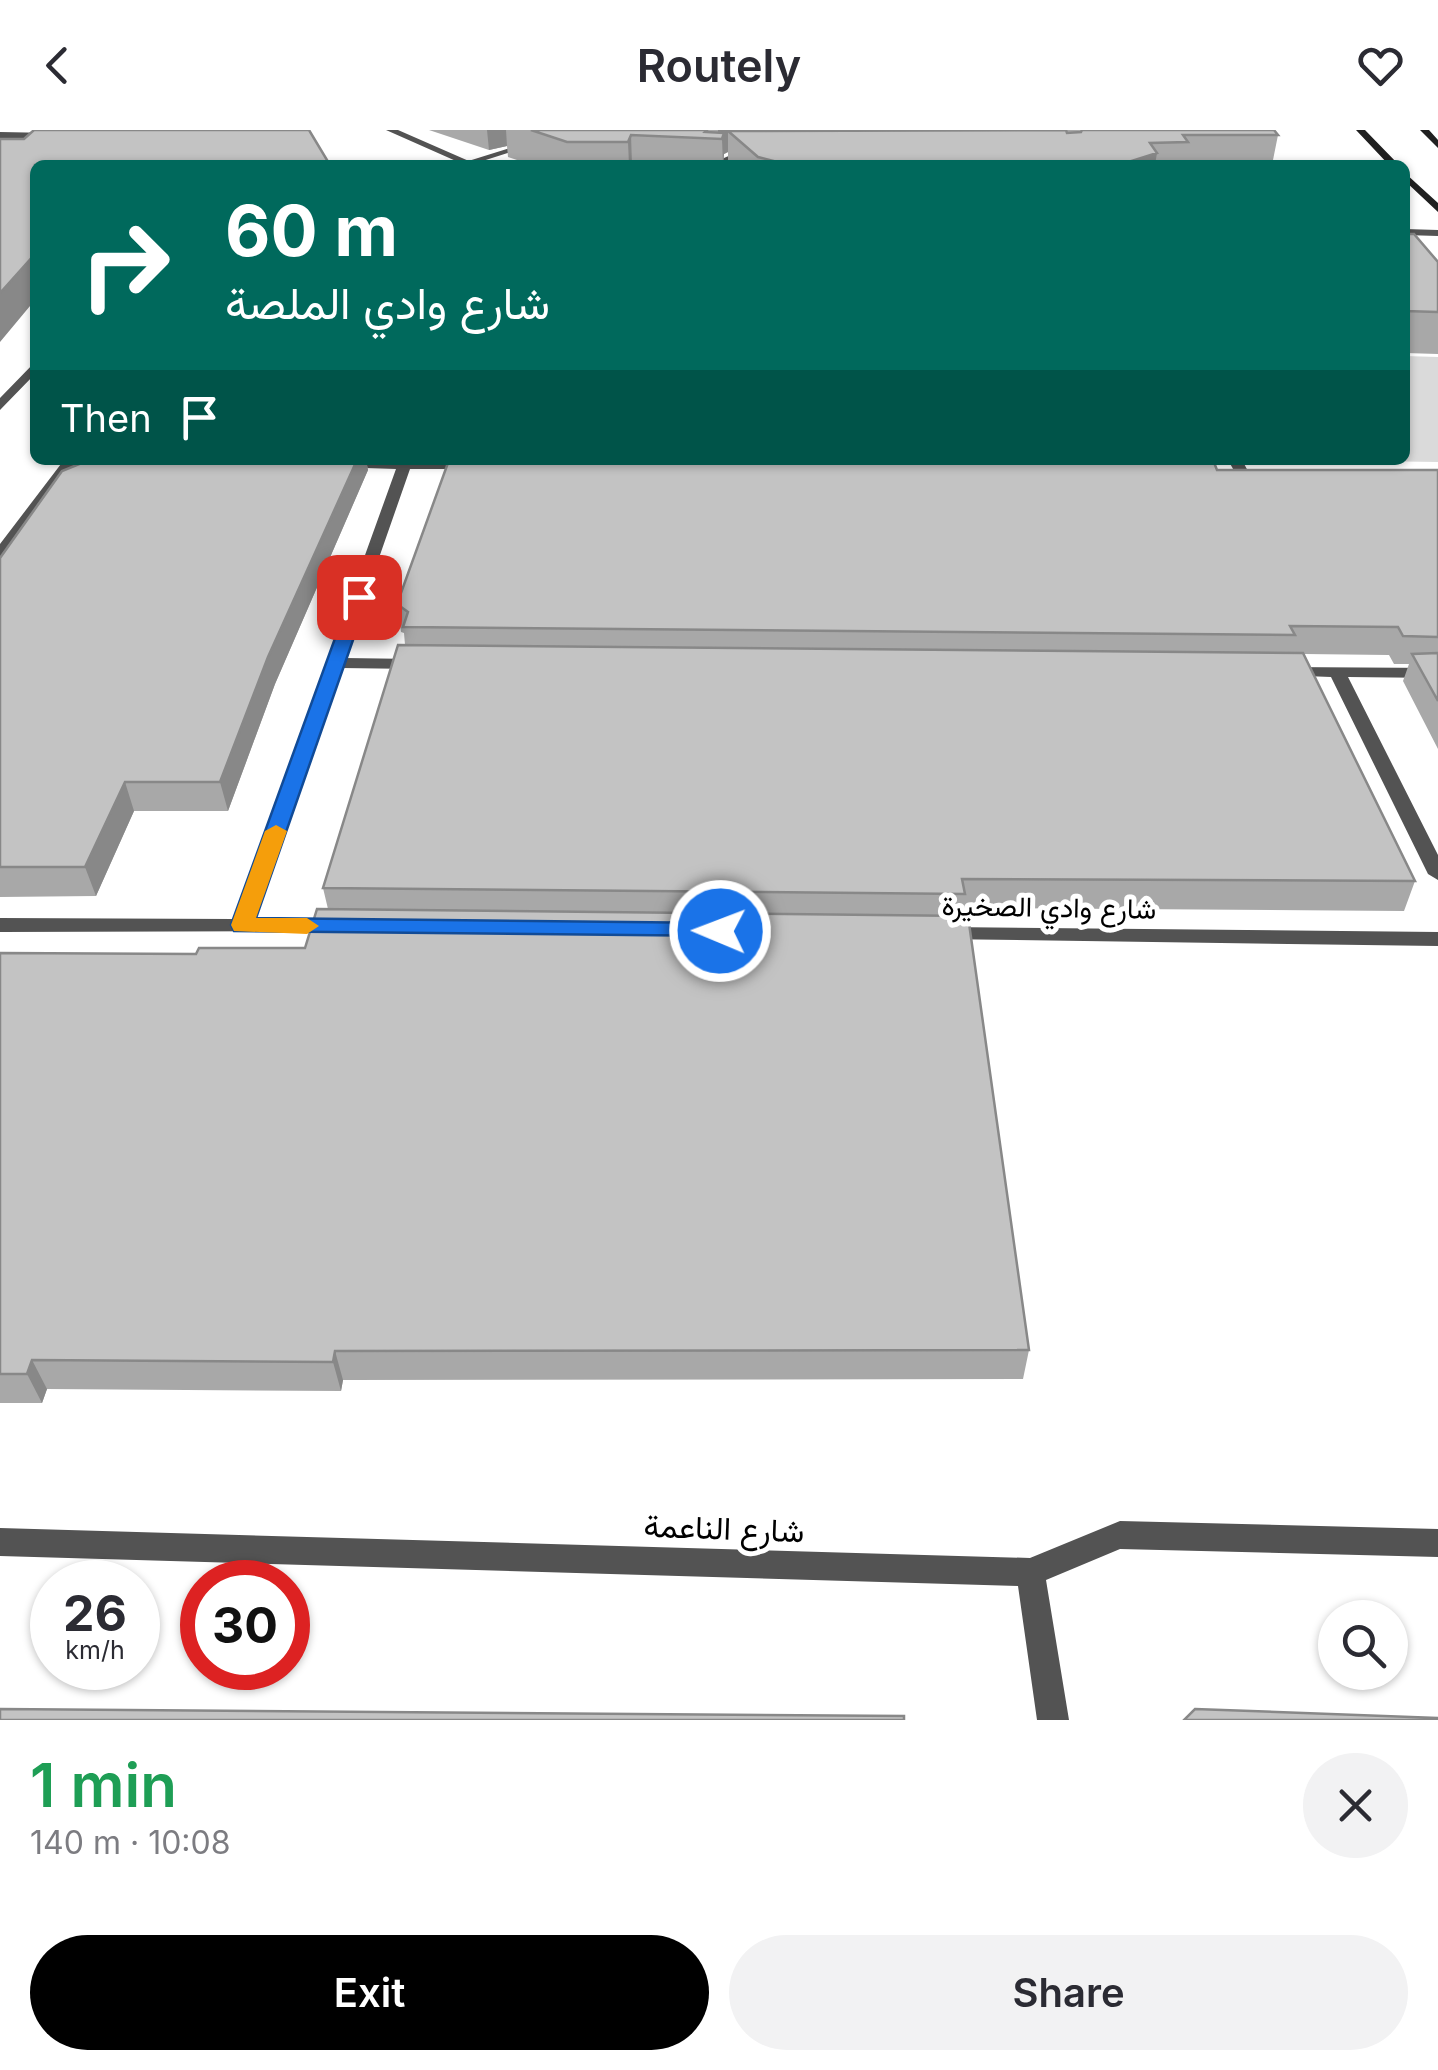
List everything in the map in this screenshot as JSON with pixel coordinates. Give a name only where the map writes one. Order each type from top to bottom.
[{"type":"street","points":[[390,130],[461,160]]},
{"type":"street","points":[[482,160],[576,130]]},
{"type":"street","points":[[724,160],[796,130]]},
{"type":"street","points":[[1360,130],[1389,160]]},
{"type":"street","points":[[1424,130],[1438,145]]},
{"type":"street","points":[[0,135],[62,136]]},
{"type":"street","points":[[1410,181],[1438,210]]},
{"type":"street","points":[[1410,232],[1438,232]]},
{"type":"street","points":[[0,406],[30,372]]},
{"type":"street","points":[[0,554],[67,465]]},
{"type":"street","points":[[242,925],[404,465],[484,466]]},
{"type":"street","points":[[1222,472],[1238,466],[1261,473]]},
{"type":"street","points":[[336,663],[434,664]]},
{"type":"street","points":[[1259,672],[1438,673]]},
{"type":"street","points":[[1338,672],[1438,874]]},
{"type":"street","points":[[0,925],[362,926]]},
{"type":"street","name":"شارع وادي الصخيرة","points":[[920,933],[1438,940]]},
{"type":"street","name":"شارع الناعمة","points":[[0,1542],[1030,1572],[1120,1534],[1438,1543]]},
{"type":"street","points":[[1030,1572],[1054,1720]]},
{"type":"shaded area","points":[[1410,356],[1438,357],[1438,462],[1410,462]]},
{"type":"building","points":[[34,130],[309,130],[327,160],[30,160],[30,260],[0,293],[0,139],[24,139]]},
{"type":"building","points":[[531,130],[724,133],[722,139],[631,135],[628,142],[567,142]]},
{"type":"building","points":[[1274,130],[1278,135],[1183,135],[1188,142],[1150,143],[1157,153],[1135,160],[770,160],[758,157],[728,131]]},
{"type":"building","points":[[1410,234],[1438,262],[1438,312],[1410,311]]},
{"type":"building","points":[[77,465],[355,465],[268,657],[220,782],[125,782],[85,867],[0,867],[0,558],[62,471]]},
{"type":"building","points":[[447,465],[1215,465],[1217,470],[1438,470],[1438,637],[1403,636],[1398,627],[1290,626],[1295,635],[403,627],[408,612],[397,604]]},
{"type":"building","points":[[398,645],[1303,653],[1415,881],[962,879],[965,894],[323,888]]},
{"type":"building","points":[[1438,653],[1438,701],[1412,654]]},
{"type":"building","points":[[317,909],[968,916],[1029,1350],[335,1351],[333,1362],[32,1360],[27,1374],[0,1374],[0,953],[196,954],[199,948],[305,948]]},
{"type":"building","points":[[0,1709],[904,1716],[904,1720],[0,1720]]},
{"type":"building","points":[[1195,1709],[1438,1718],[1438,1720],[1184,1720]]},
{"type":"slow traffic","points":[[276,831],[242,925],[307,926]]},
{"type":"route","points":[[359,597],[242,925],[720,931]]}]
